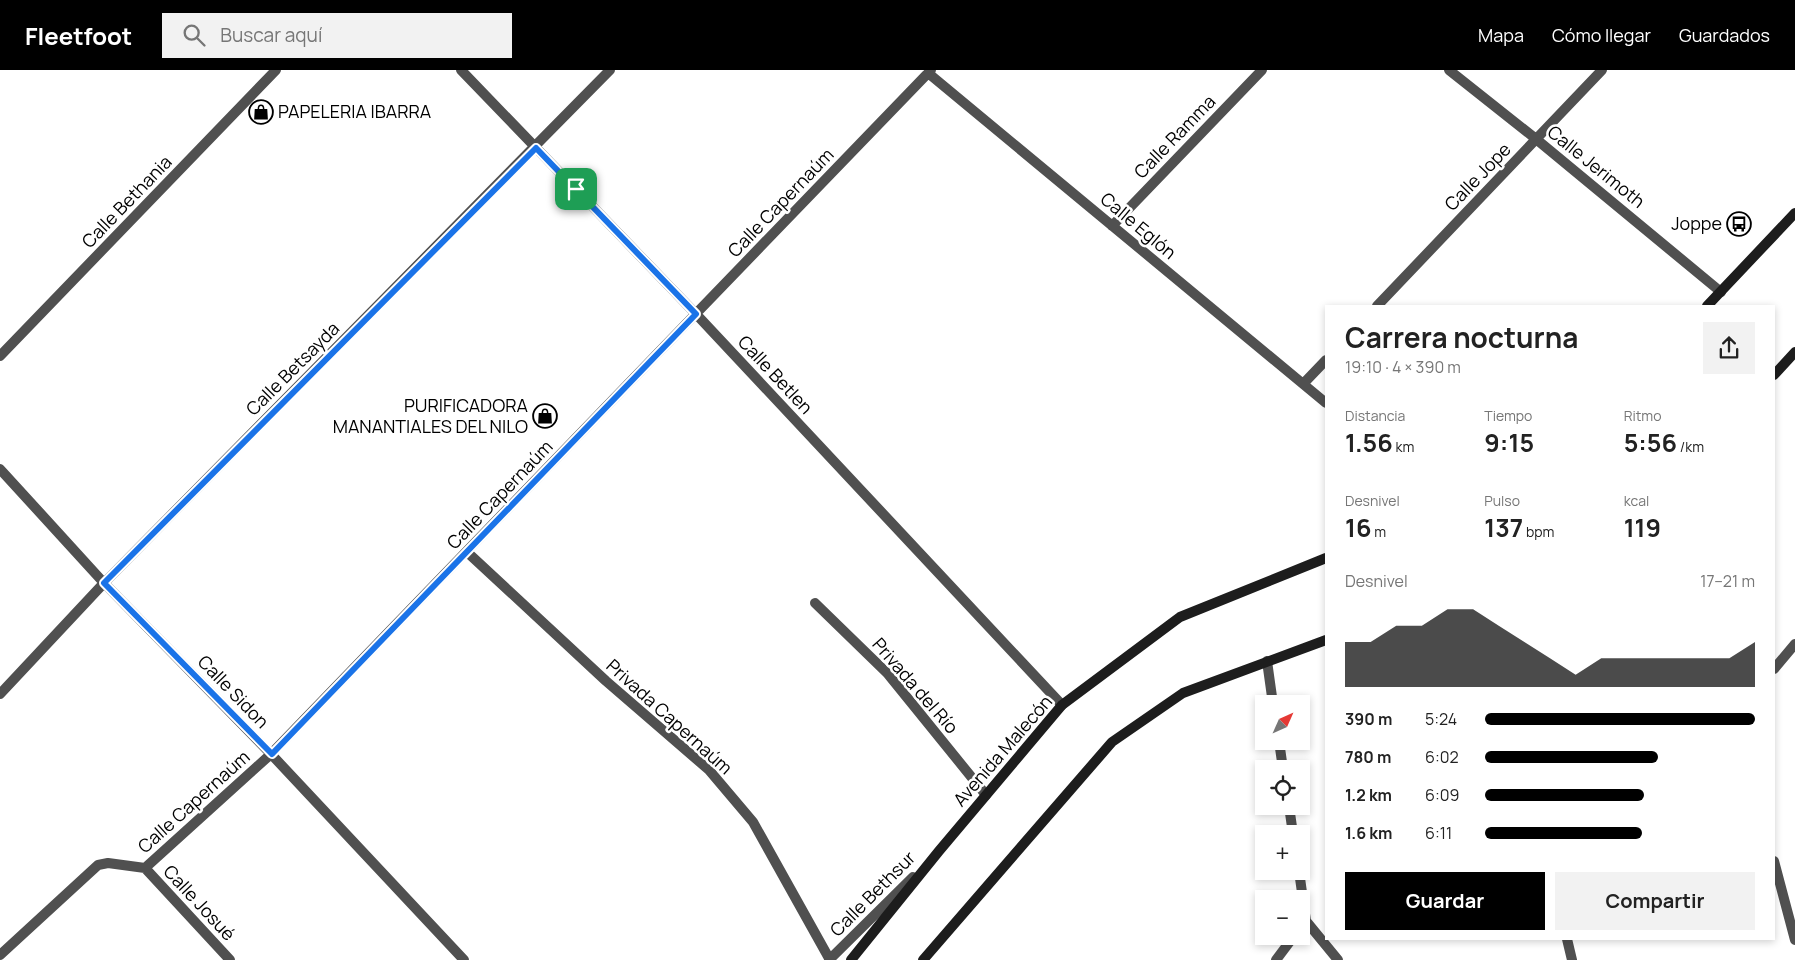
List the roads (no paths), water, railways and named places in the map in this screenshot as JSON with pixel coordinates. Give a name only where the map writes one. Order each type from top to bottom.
[{"type":"main road","points":[[1708,305],[1795,213]]},
{"type":"main road","points":[[1775,374],[1795,352]]},
{"type":"main road","name":"Avenida Malecón","points":[[851,960],[939,851],[1062,705],[1180,617],[1325,558]]},
{"type":"main road","points":[[923,960],[1112,742],[1183,693],[1325,640]]},
{"type":"street","name":"Calle Bethania","points":[[0,356],[276,70]]},
{"type":"street","name":"Calle Betlen","points":[[461,70],[696,314],[1062,705]]},
{"type":"street","name":"Calle Betsayda","points":[[0,694],[104,583],[536,148],[610,70]]},
{"type":"street","name":"Calle Ramma","points":[[1112,226],[1262,70]]},
{"type":"street","name":"Calle Jerimoth","points":[[1449,70],[1536,139],[1721,292]]},
{"type":"street","name":"Calle Jope","points":[[1378,305],[1602,70]]},
{"type":"street","name":"Calle Eglón","points":[[930,72],[1325,402]]},
{"type":"street","name":"Calle Capernaúm","points":[[145,868],[272,754],[930,72]]},
{"type":"street","points":[[1303,384],[1325,361]]},
{"type":"street","name":"Calle Sidon","points":[[0,469],[104,583],[272,754],[464,960]]},
{"type":"street","name":"Privada Capernaúm","points":[[467,552],[606,681],[708,770],[752,822],[829,960]]},
{"type":"street","name":"Privada del Río","points":[[815,603],[888,674],[986,795]]},
{"type":"street","points":[[1775,668],[1795,644]]},
{"type":"street","points":[[1267,661],[1272,695]]},
{"type":"street","name":"Calle Bethsur","points":[[829,960],[939,851]]},
{"type":"street","points":[[0,954],[98,865],[108,863],[145,868]]},
{"type":"street","points":[[1775,865],[1795,940]]},
{"type":"street","name":"Calle Josué","points":[[145,868],[230,960]]},
{"type":"street","points":[[1310,930],[1338,960]]},
{"type":"street","points":[[1567,940],[1572,960]]},
{"type":"street","points":[[1276,960],[1287,945]]},
{"type":"place","name":"PAPELERIA IBARRA","points":[[261,112]]},
{"type":"place","name":"Joppe","points":[[1739,224]]},
{"type":"place","name":"PURIFICADORA MANANTIALES DEL NILO","points":[[545,416]]}]
